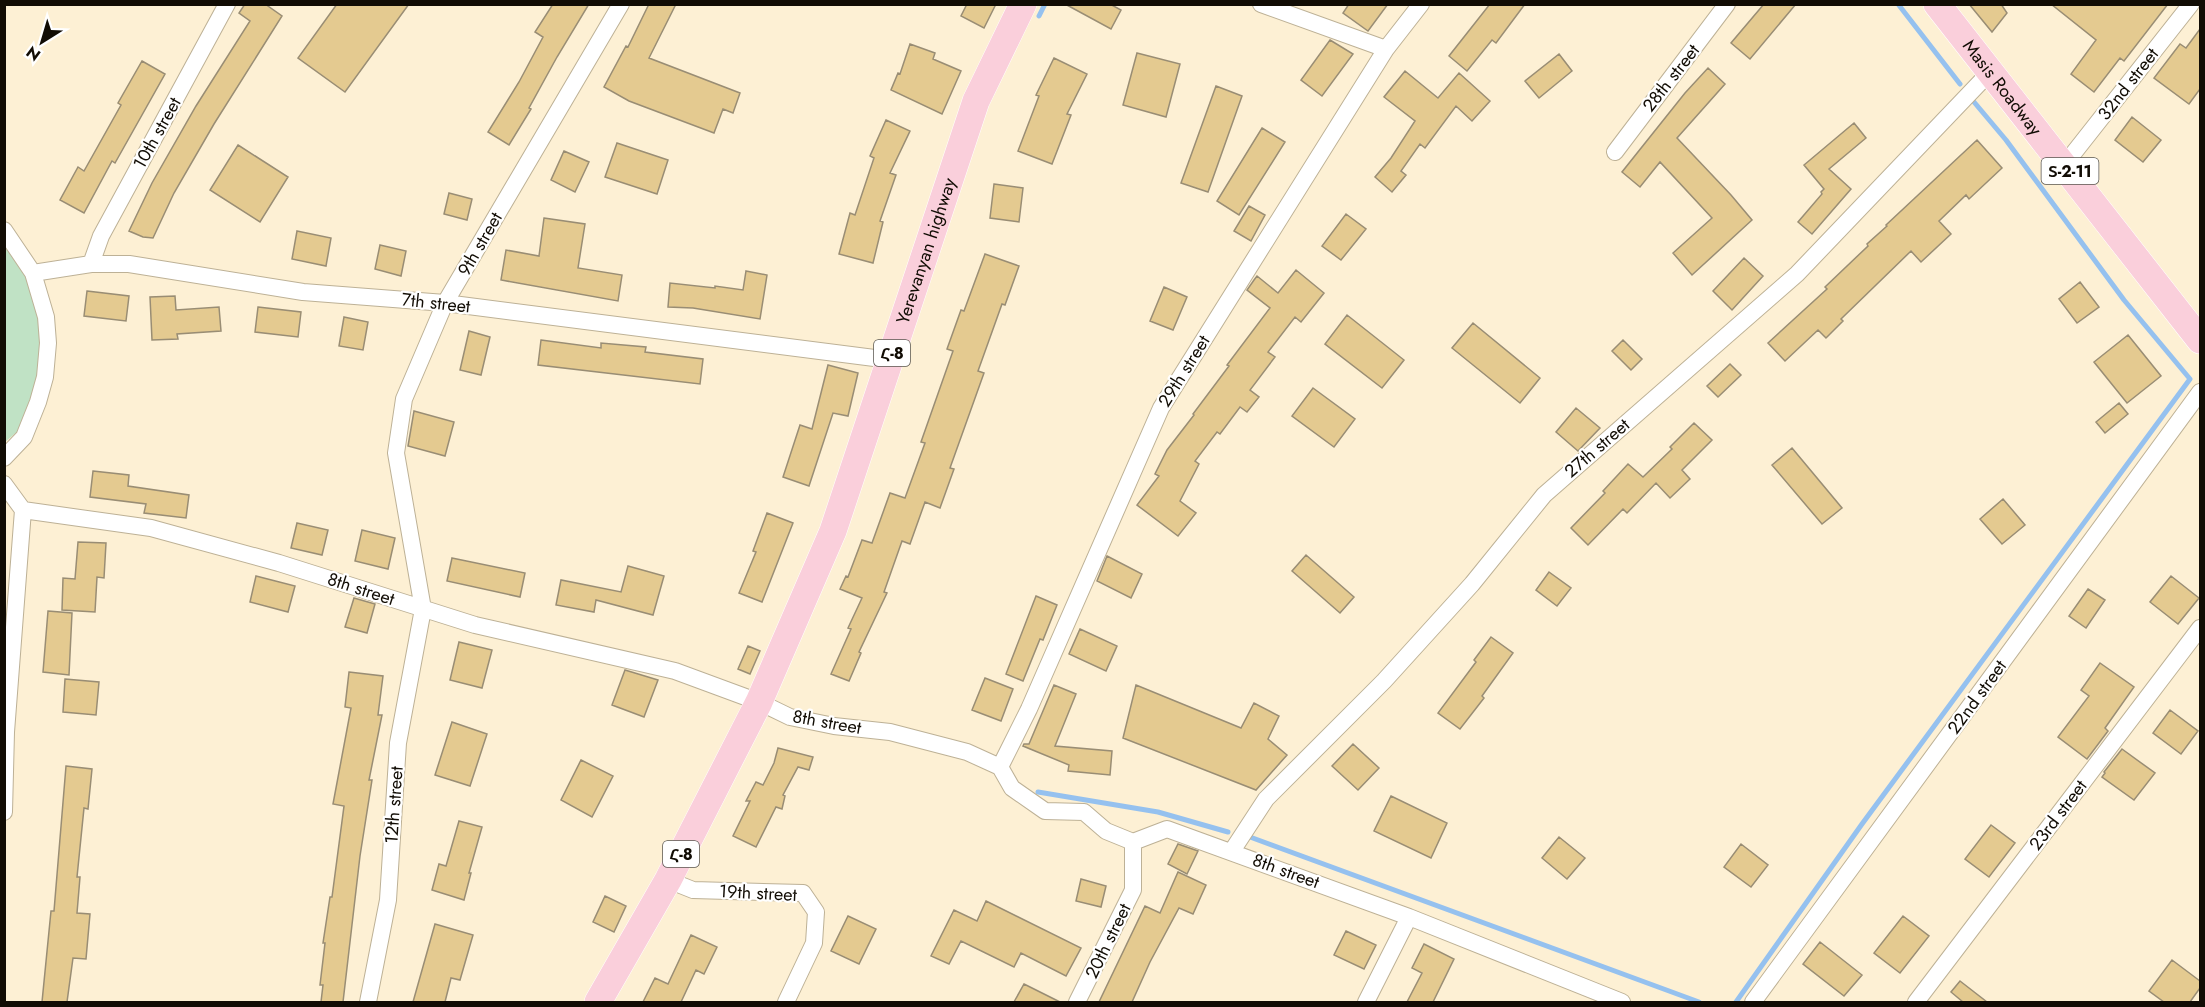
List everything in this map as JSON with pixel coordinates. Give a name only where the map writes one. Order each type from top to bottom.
[{"type":"main road","name":"Yerevanyan highway","points":[[759,702],[833,531],[976,101],[1023,4]]},
{"type":"main road","name":"Masis Roadway","points":[[1937,4],[2065,164],[2200,340]]},
{"type":"main road","name":"Հ-8","points":[[598,1002],[668,880],[759,702]]},
{"type":"street","name":"10th street","points":[[91,264],[101,236],[227,4]]},
{"type":"street","name":"9th street","points":[[423,609],[396,453],[404,399],[445,303],[621,4]]},
{"type":"street","points":[[1261,4],[1386,49]]},
{"type":"street","name":"29th street","points":[[1000,767],[1029,709],[1161,408],[1386,49],[1421,4]]},
{"type":"street","name":"28th street","points":[[1615,152],[1727,4]]},
{"type":"street","name":"32nd street","points":[[2065,164],[2191,4]]},
{"type":"street","name":"27th street","points":[[1232,851],[1266,799],[1408,654],[1472,584],[1544,495],[1797,274],[1991,71]]},
{"type":"street","points":[[4,230],[33,273],[46,317],[48,343],[45,377],[38,402],[24,438],[4,458]]},
{"type":"street","name":"7th street","points":[[33,273],[91,264],[129,264],[303,292],[445,303],[890,360]]},
{"type":"street","name":"22nd street","points":[[1753,1002],[2200,392]]},
{"type":"street","points":[[4,484],[23,510],[6,732],[4,812]]},
{"type":"street","name":"8th street","points":[[23,510],[151,528],[279,563],[476,625],[675,670],[759,702],[790,717],[834,726],[890,732],[967,752],[1000,767]]},
{"type":"street","name":"12th street","points":[[368,1002],[388,900],[398,743],[423,609]]},
{"type":"street","name":"23rd street","points":[[1916,1002],[2200,628]]},
{"type":"street","points":[[1000,767],[1012,788],[1045,811],[1084,812],[1106,831],[1134,842]]},
{"type":"street","name":"8th street","points":[[1134,842],[1167,829],[1409,917],[1622,1002]]},
{"type":"street","name":"20th street","points":[[1077,1002],[1133,890],[1134,842]]},
{"type":"street","name":"19th street","points":[[668,880],[693,890],[803,893],[816,912],[814,943],[786,1002]]},
{"type":"street","points":[[1366,1002],[1409,917]]},
{"type":"green space","points":[[4,233],[9,237],[43,320],[41,384],[18,431],[5,442]]},
{"type":"building","points":[[245,4],[265,4],[282,16],[214,124],[174,193],[153,238],[143,237],[129,231],[152,183],[196,106],[250,21],[239,13]]},
{"type":"building","points":[[337,4],[409,4],[345,92],[298,58]]},
{"type":"building","points":[[553,4],[589,4],[509,145],[488,132],[543,37],[535,32]]},
{"type":"building","points":[[649,4],[676,4],[649,58],[740,93],[733,113],[723,109],[714,133],[629,101],[604,87],[626,46],[628,47]]},
{"type":"building","points":[[967,4],[996,4],[984,28],[961,16]]},
{"type":"building","points":[[1065,4],[1110,4],[1121,10],[1111,29]]},
{"type":"building","points":[[1349,4],[1388,4],[1368,31],[1343,13]]},
{"type":"building","points":[[1490,4],[1525,4],[1496,43],[1492,40],[1467,71],[1449,56]]},
{"type":"building","points":[[1764,4],[1796,4],[1750,59],[1731,43]]},
{"type":"building","points":[[1969,4],[2001,4],[2007,13],[1992,32]]},
{"type":"building","points":[[2051,4],[2168,4],[2124,61],[2120,58],[2094,92],[2071,74],[2096,40]]},
{"type":"building","points":[[2200,29],[2200,89],[2189,104],[2154,78],[2180,44],[2186,48]]},
{"type":"building","points":[[1330,40],[1353,54],[1322,96],[1301,80]]},
{"type":"building","points":[[910,44],[935,53],[933,59],[961,71],[942,114],[891,90],[898,73],[900,74]]},
{"type":"building","points":[[1137,53],[1180,64],[1166,117],[1123,105]]},
{"type":"building","points":[[1559,54],[1572,71],[1539,98],[1525,81]]},
{"type":"building","points":[[1054,58],[1087,74],[1067,114],[1071,115],[1052,164],[1018,151],[1039,96],[1036,95]]},
{"type":"building","points":[[142,61],[165,74],[115,163],[112,161],[84,213],[60,200],[78,167],[84,171],[121,105],[118,103]]},
{"type":"building","points":[[1708,68],[1725,84],[1677,138],[1752,220],[1692,275],[1673,253],[1712,218],[1660,162],[1640,187],[1622,172]]},
{"type":"building","points":[[1405,71],[1438,98],[1459,73],[1490,101],[1472,121],[1456,106],[1425,148],[1420,144],[1401,171],[1406,175],[1392,192],[1375,177],[1391,158],[1415,121],[1384,97]]},
{"type":"building","points":[[1216,86],[1242,96],[1208,192],[1181,183]]},
{"type":"building","points":[[2132,117],[2161,140],[2143,162],[2115,140]]},
{"type":"building","points":[[886,120],[910,131],[890,173],[896,175],[880,221],[883,222],[873,263],[839,254],[850,213],[855,215],[874,158],[870,156]]},
{"type":"building","points":[[1854,123],[1866,138],[1829,169],[1851,189],[1812,234],[1798,222],[1824,189],[1804,165]]},
{"type":"building","points":[[1262,128],[1285,142],[1239,215],[1217,201]]},
{"type":"building","points":[[1977,140],[2002,168],[1969,199],[1966,195],[1939,221],[1951,234],[1921,262],[1911,251],[1841,319],[1843,321],[1826,338],[1818,330],[1785,361],[1768,343],[1827,289],[1825,287],[1868,246],[1867,244],[1886,225]]},
{"type":"building","points":[[617,143],[668,160],[657,194],[605,177]]},
{"type":"building","points":[[238,145],[288,177],[260,222],[210,190]]},
{"type":"building","points":[[564,151],[589,162],[575,192],[551,180]]},
{"type":"building","points":[[994,184],[1023,188],[1019,222],[990,218]]},
{"type":"building","points":[[449,193],[472,199],[467,220],[444,214]]},
{"type":"building","points":[[1249,206],[1265,215],[1251,241],[1234,231]]},
{"type":"building","points":[[1346,214],[1366,229],[1341,260],[1322,246]]},
{"type":"building","points":[[544,218],[585,224],[578,268],[622,275],[618,301],[501,280],[506,250],[539,256]]},
{"type":"building","points":[[297,231],[331,238],[326,266],[292,259]]},
{"type":"building","points":[[380,245],[406,251],[401,276],[375,269]]},
{"type":"building","points":[[985,254],[1019,266],[1005,305],[1002,304],[978,371],[984,373],[950,468],[954,469],[940,508],[925,502],[910,544],[902,541],[884,592],[887,593],[859,652],[861,653],[849,681],[831,674],[862,598],[840,589],[846,576],[848,577],[862,540],[872,543],[890,493],[905,498],[925,443],[921,442],[953,351],[947,349]]},
{"type":"building","points":[[1744,258],[1763,276],[1732,310],[1713,291]]},
{"type":"building","points":[[1296,270],[1324,293],[1301,322],[1295,317],[1268,352],[1275,357],[1250,390],[1259,397],[1247,412],[1240,407],[1220,434],[1217,432],[1195,461],[1199,464],[1180,501],[1196,513],[1178,536],[1137,505],[1159,476],[1155,474],[1167,450],[1270,308],[1247,290],[1257,276],[1278,293]]},
{"type":"building","points":[[746,271],[767,275],[760,319],[693,308],[668,307],[670,283],[743,290]]},
{"type":"building","points":[[2080,282],[2099,307],[2077,323],[2059,299]]},
{"type":"building","points":[[1164,287],[1187,297],[1173,330],[1150,321]]},
{"type":"building","points":[[87,291],[129,296],[126,321],[84,316]]},
{"type":"building","points":[[175,296],[176,310],[219,307],[221,331],[177,334],[178,339],[152,340],[150,297]]},
{"type":"building","points":[[258,307],[301,312],[298,337],[255,332]]},
{"type":"building","points":[[1347,315],[1404,360],[1382,388],[1325,344]]},
{"type":"building","points":[[344,317],[368,322],[363,350],[339,346]]},
{"type":"building","points":[[1473,323],[1540,378],[1520,403],[1452,348]]},
{"type":"building","points":[[469,331],[490,337],[481,375],[460,370]]},
{"type":"building","points":[[2128,335],[2161,376],[2127,403],[2094,362]]},
{"type":"building","points":[[541,340],[601,348],[601,343],[646,347],[645,352],[703,359],[700,384],[538,365]]},
{"type":"building","points":[[1623,340],[1642,359],[1631,370],[1612,351]]},
{"type":"building","points":[[1730,364],[1741,375],[1718,397],[1707,386]]},
{"type":"building","points":[[828,365],[858,373],[848,416],[833,413],[809,486],[783,477],[800,425],[812,429]]},
{"type":"building","points":[[1313,388],[1355,419],[1334,447],[1292,416]]},
{"type":"building","points":[[2119,403],[2128,414],[2105,433],[2096,422]]},
{"type":"building","points":[[1576,408],[1600,428],[1578,451],[1556,432]]},
{"type":"building","points":[[414,411],[454,422],[445,456],[408,446]]},
{"type":"building","points":[[1694,423],[1712,440],[1682,470],[1690,479],[1670,498],[1656,483],[1627,513],[1623,509],[1588,545],[1571,528],[1605,493],[1603,491],[1628,464],[1643,477],[1672,449],[1670,447]]},
{"type":"building","points":[[1792,448],[1842,508],[1822,524],[1772,465]]},
{"type":"building","points":[[93,471],[129,475],[128,486],[189,495],[186,518],[144,513],[146,504],[90,497]]},
{"type":"building","points":[[2003,499],[2025,525],[2002,544],[1980,519]]},
{"type":"building","points":[[767,513],[793,523],[762,602],[739,593],[756,552],[753,551]]},
{"type":"building","points":[[297,523],[328,530],[322,555],[291,548]]},
{"type":"building","points":[[362,530],[395,538],[388,569],[355,561]]},
{"type":"building","points":[[78,542],[106,543],[104,578],[97,577],[95,612],[62,610],[63,578],[75,579]]},
{"type":"building","points":[[1306,555],[1354,597],[1340,613],[1292,571]]},
{"type":"building","points":[[1107,556],[1142,574],[1131,598],[1097,581]]},
{"type":"building","points":[[452,558],[525,573],[520,597],[447,581]]},
{"type":"building","points":[[628,566],[664,576],[653,615],[596,600],[594,612],[556,605],[561,580],[621,592]]},
{"type":"building","points":[[1549,572],[1571,588],[1557,606],[1536,590]]},
{"type":"building","points":[[256,576],[295,586],[288,612],[250,602]]},
{"type":"building","points":[[2171,576],[2199,598],[2178,624],[2150,602]]},
{"type":"building","points":[[2088,589],[2105,600],[2086,628],[2069,616]]},
{"type":"building","points":[[1036,596],[1057,605],[1023,681],[1006,674]]},
{"type":"building","points":[[354,598],[375,604],[367,633],[345,627]]},
{"type":"building","points":[[48,611],[72,613],[69,675],[43,672]]},
{"type":"building","points":[[1080,629],[1117,646],[1106,671],[1069,654]]},
{"type":"building","points":[[1491,637],[1513,653],[1482,696],[1484,698],[1460,729],[1438,713],[1476,662],[1474,660]]},
{"type":"building","points":[[459,642],[492,650],[482,688],[450,680]]},
{"type":"building","points":[[748,646],[760,651],[750,674],[738,669]]},
{"type":"building","points":[[2100,663],[2134,687],[2105,728],[2108,731],[2087,759],[2058,737],[2089,696],[2081,690]]},
{"type":"building","points":[[625,670],[658,680],[644,717],[612,705]]},
{"type":"building","points":[[349,672],[383,676],[378,715],[382,715],[369,780],[372,780],[360,856],[343,1002],[321,1002],[323,985],[320,985],[325,943],[323,943],[330,897],[332,897],[344,806],[333,804],[351,708],[345,707]]},
{"type":"building","points":[[985,678],[1013,689],[1001,721],[972,710]]},
{"type":"building","points":[[65,679],[99,682],[96,715],[63,712]]},
{"type":"building","points":[[1054,685],[1076,694],[1055,746],[1112,751],[1110,775],[1068,771],[1069,765],[1023,746],[1029,744]]},
{"type":"building","points":[[1136,685],[1241,728],[1254,703],[1279,716],[1268,739],[1287,755],[1256,790],[1123,738]]},
{"type":"building","points":[[2170,710],[2198,731],[2181,754],[2153,733]]},
{"type":"building","points":[[452,722],[487,734],[470,786],[435,775]]},
{"type":"building","points":[[1353,744],[1379,768],[1358,790],[1332,766]]},
{"type":"building","points":[[778,748],[813,757],[809,770],[798,767],[783,795],[785,796],[782,809],[776,807],[756,847],[733,836],[750,801],[746,801],[756,782],[763,785],[774,763]]},
{"type":"building","points":[[2122,749],[2155,773],[2134,800],[2102,777]]},
{"type":"building","points":[[581,760],[613,776],[592,817],[561,800]]},
{"type":"building","points":[[66,766],[92,769],[88,809],[84,808],[77,877],[80,877],[77,913],[90,914],[86,959],[73,958],[67,1002],[42,1002],[51,911],[54,911]]},
{"type":"building","points":[[1391,796],[1447,823],[1431,858],[1374,831]]},
{"type":"building","points":[[459,821],[482,827],[464,900],[432,890],[439,864],[446,866]]},
{"type":"building","points":[[1991,825],[2015,843],[1989,877],[1965,859]]},
{"type":"building","points":[[1559,837],[1585,858],[1567,879],[1542,858]]},
{"type":"building","points":[[1178,844],[1198,851],[1187,874],[1168,864]]},
{"type":"building","points":[[1741,844],[1768,865],[1751,887],[1724,867]]},
{"type":"building","points":[[1178,872],[1206,885],[1193,914],[1179,908],[1132,1002],[1099,1002],[1145,906],[1160,913]]},
{"type":"building","points":[[1081,879],[1106,886],[1101,907],[1076,901]]},
{"type":"building","points":[[605,896],[626,906],[614,932],[593,922]]},
{"type":"building","points":[[986,901],[1081,948],[1066,976],[1021,953],[1014,967],[961,941],[949,964],[931,956],[954,910],[977,921]]},
{"type":"building","points":[[848,916],[876,929],[859,964],[831,951]]},
{"type":"building","points":[[1903,916],[1929,936],[1900,973],[1874,953]]},
{"type":"building","points":[[435,924],[473,935],[460,980],[451,978],[445,1002],[413,1002]]},
{"type":"building","points":[[1346,931],[1376,945],[1364,969],[1334,955]]},
{"type":"building","points":[[691,935],[717,947],[704,974],[696,970],[681,1002],[643,1002],[655,978],[668,984]]},
{"type":"building","points":[[1820,942],[1862,975],[1844,996],[1803,964]]},
{"type":"building","points":[[1424,944],[1454,959],[1433,1002],[1407,1002],[1422,973],[1412,968]]},
{"type":"building","points":[[2172,960],[2200,981],[2200,988],[2190,1002],[2164,1002],[2149,991]]},
{"type":"building","points":[[1960,981],[1987,1002],[1963,1002],[1951,992]]},
{"type":"building","points":[[1024,984],[1060,1002],[1014,1002]]},
{"type":"waterway","points":[[1039,16],[1045,4]]},
{"type":"waterway","points":[[1898,4],[1960,84]]},
{"type":"waterway","points":[[1736,1002],[1862,824],[2190,379],[2124,300],[2006,140],[1974,102]]},
{"type":"waterway","points":[[1038,792],[1158,812],[1228,832]]},
{"type":"waterway","points":[[1250,837],[1699,1002]]}]
